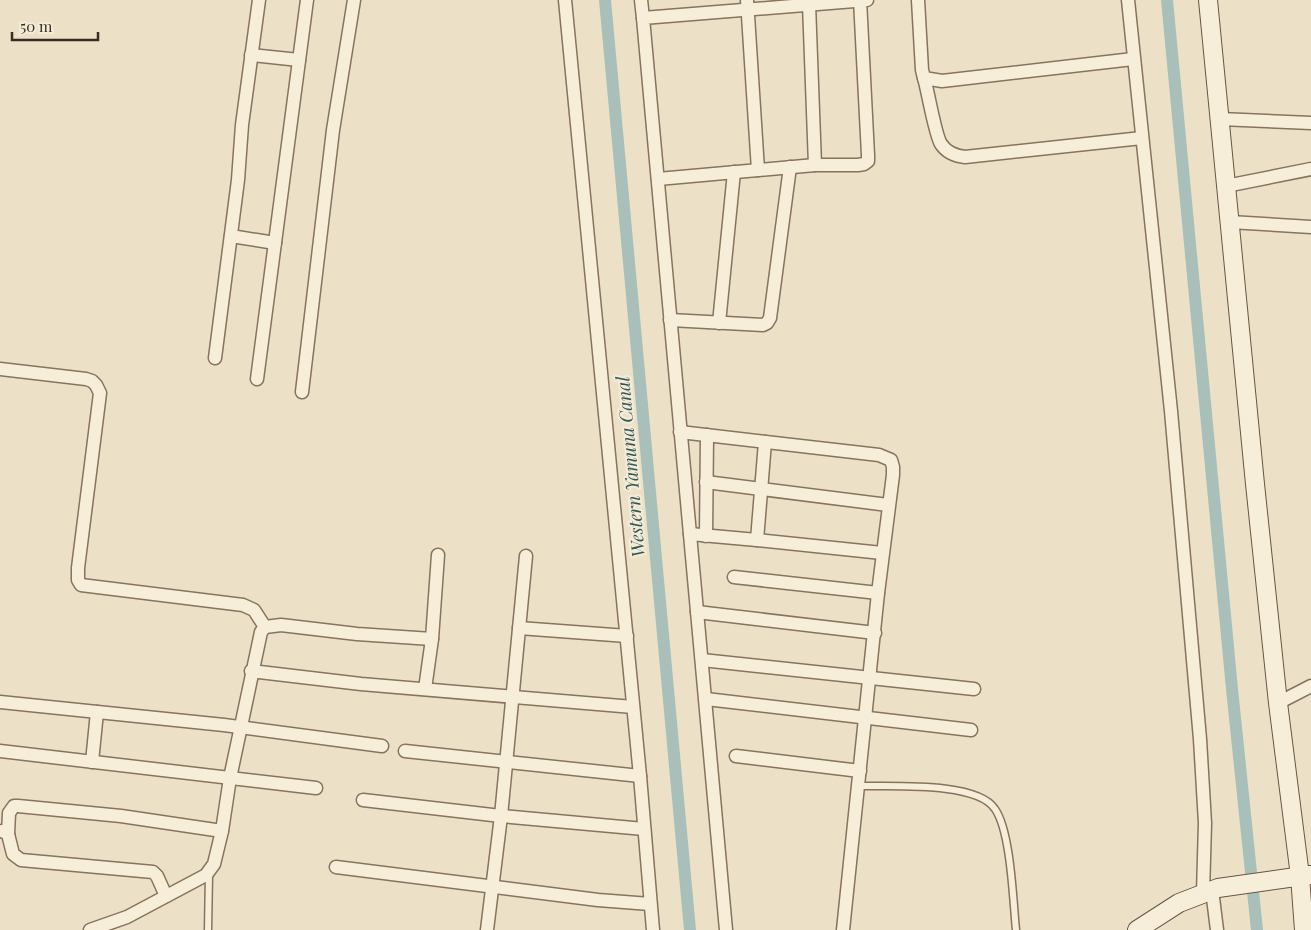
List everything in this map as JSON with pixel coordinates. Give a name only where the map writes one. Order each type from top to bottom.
[{"type":"main road","points":[[1208,0],[1254,484],[1278,703],[1305,875],[1304,930]]},
{"type":"main road","points":[[1137,930],[1179,903],[1211,890],[1305,875]]},
{"type":"street","points":[[215,358],[258,0]]},
{"type":"street","points":[[257,379],[306,0]]},
{"type":"street","points":[[302,392],[333,130],[354,0]]},
{"type":"street","points":[[565,0],[627,636],[653,930]]},
{"type":"street","points":[[641,0],[726,930]]},
{"type":"street","points":[[658,179],[815,165],[858,165],[868,161],[860,0]]},
{"type":"street","points":[[643,18],[748,5],[809,4],[867,0]]},
{"type":"street","points":[[918,0],[922,70],[940,142],[947,151],[956,156],[965,157],[1142,138]]},
{"type":"street","points":[[1128,0],[1171,411],[1200,740],[1205,824],[1217,930]]},
{"type":"street","points":[[809,4],[815,165]]},
{"type":"street","points":[[748,5],[758,170]]},
{"type":"street","points":[[252,55],[299,60]]},
{"type":"street","points":[[924,78],[942,81],[1134,59]]},
{"type":"street","points":[[1220,119],[1311,123]]},
{"type":"street","points":[[670,320],[762,325],[767,323],[770,318],[790,167]]},
{"type":"street","points":[[1226,186],[1311,170]]},
{"type":"street","points":[[719,323],[734,172]]},
{"type":"street","points":[[1230,222],[1311,227]]},
{"type":"street","points":[[231,236],[275,243]]},
{"type":"street","points":[[0,369],[86,379],[92,381],[99,389],[96,434],[78,568],[78,580],[81,585],[243,605],[254,610],[265,627]]},
{"type":"street","points":[[680,432],[891,460],[893,467],[882,553],[843,930]]},
{"type":"street","points":[[706,536],[707,435]]},
{"type":"street","points":[[757,540],[765,442]]},
{"type":"street","points":[[706,482],[888,506]]},
{"type":"street","points":[[690,534],[882,553]]},
{"type":"street","points":[[425,689],[432,639],[438,555]]},
{"type":"street","points":[[487,930],[506,763],[526,556]]},
{"type":"street","points":[[734,577],[878,593]]},
{"type":"street","points":[[697,612],[875,633]]},
{"type":"street","points":[[90,930],[127,917],[209,873],[214,864],[222,831],[230,778],[258,638],[265,627],[281,625],[358,634],[432,639]]},
{"type":"street","points":[[519,628],[627,636]]},
{"type":"street","points":[[702,660],[974,689]]},
{"type":"street","points":[[251,671],[361,684],[633,707]]},
{"type":"street","points":[[1278,703],[1311,686]]},
{"type":"street","points":[[706,699],[971,730]]},
{"type":"street","points":[[0,702],[240,728],[382,746]]},
{"type":"street","points":[[92,762],[97,712]]},
{"type":"street","points":[[0,751],[316,788]]},
{"type":"street","points":[[405,751],[640,776]]},
{"type":"street","points":[[736,756],[860,771]]},
{"type":"street","points":[[363,800],[500,816],[644,829]]},
{"type":"street","points":[[166,896],[157,876],[153,872],[21,860],[13,854],[4,832],[9,813],[14,806],[18,806],[121,816],[222,831]]},
{"type":"street","points":[[336,868],[598,900],[650,904]]},
{"type":"lane","points":[[858,786],[935,788],[974,794],[986,800],[995,809],[1007,847],[1016,930]]},
{"type":"lane","points":[[208,930],[209,873]]},
{"type":"waterway","name":"Western Yamuna Canal","points":[[605,0],[690,930]]},
{"type":"waterway","points":[[1167,0],[1232,689],[1257,930]]}]
